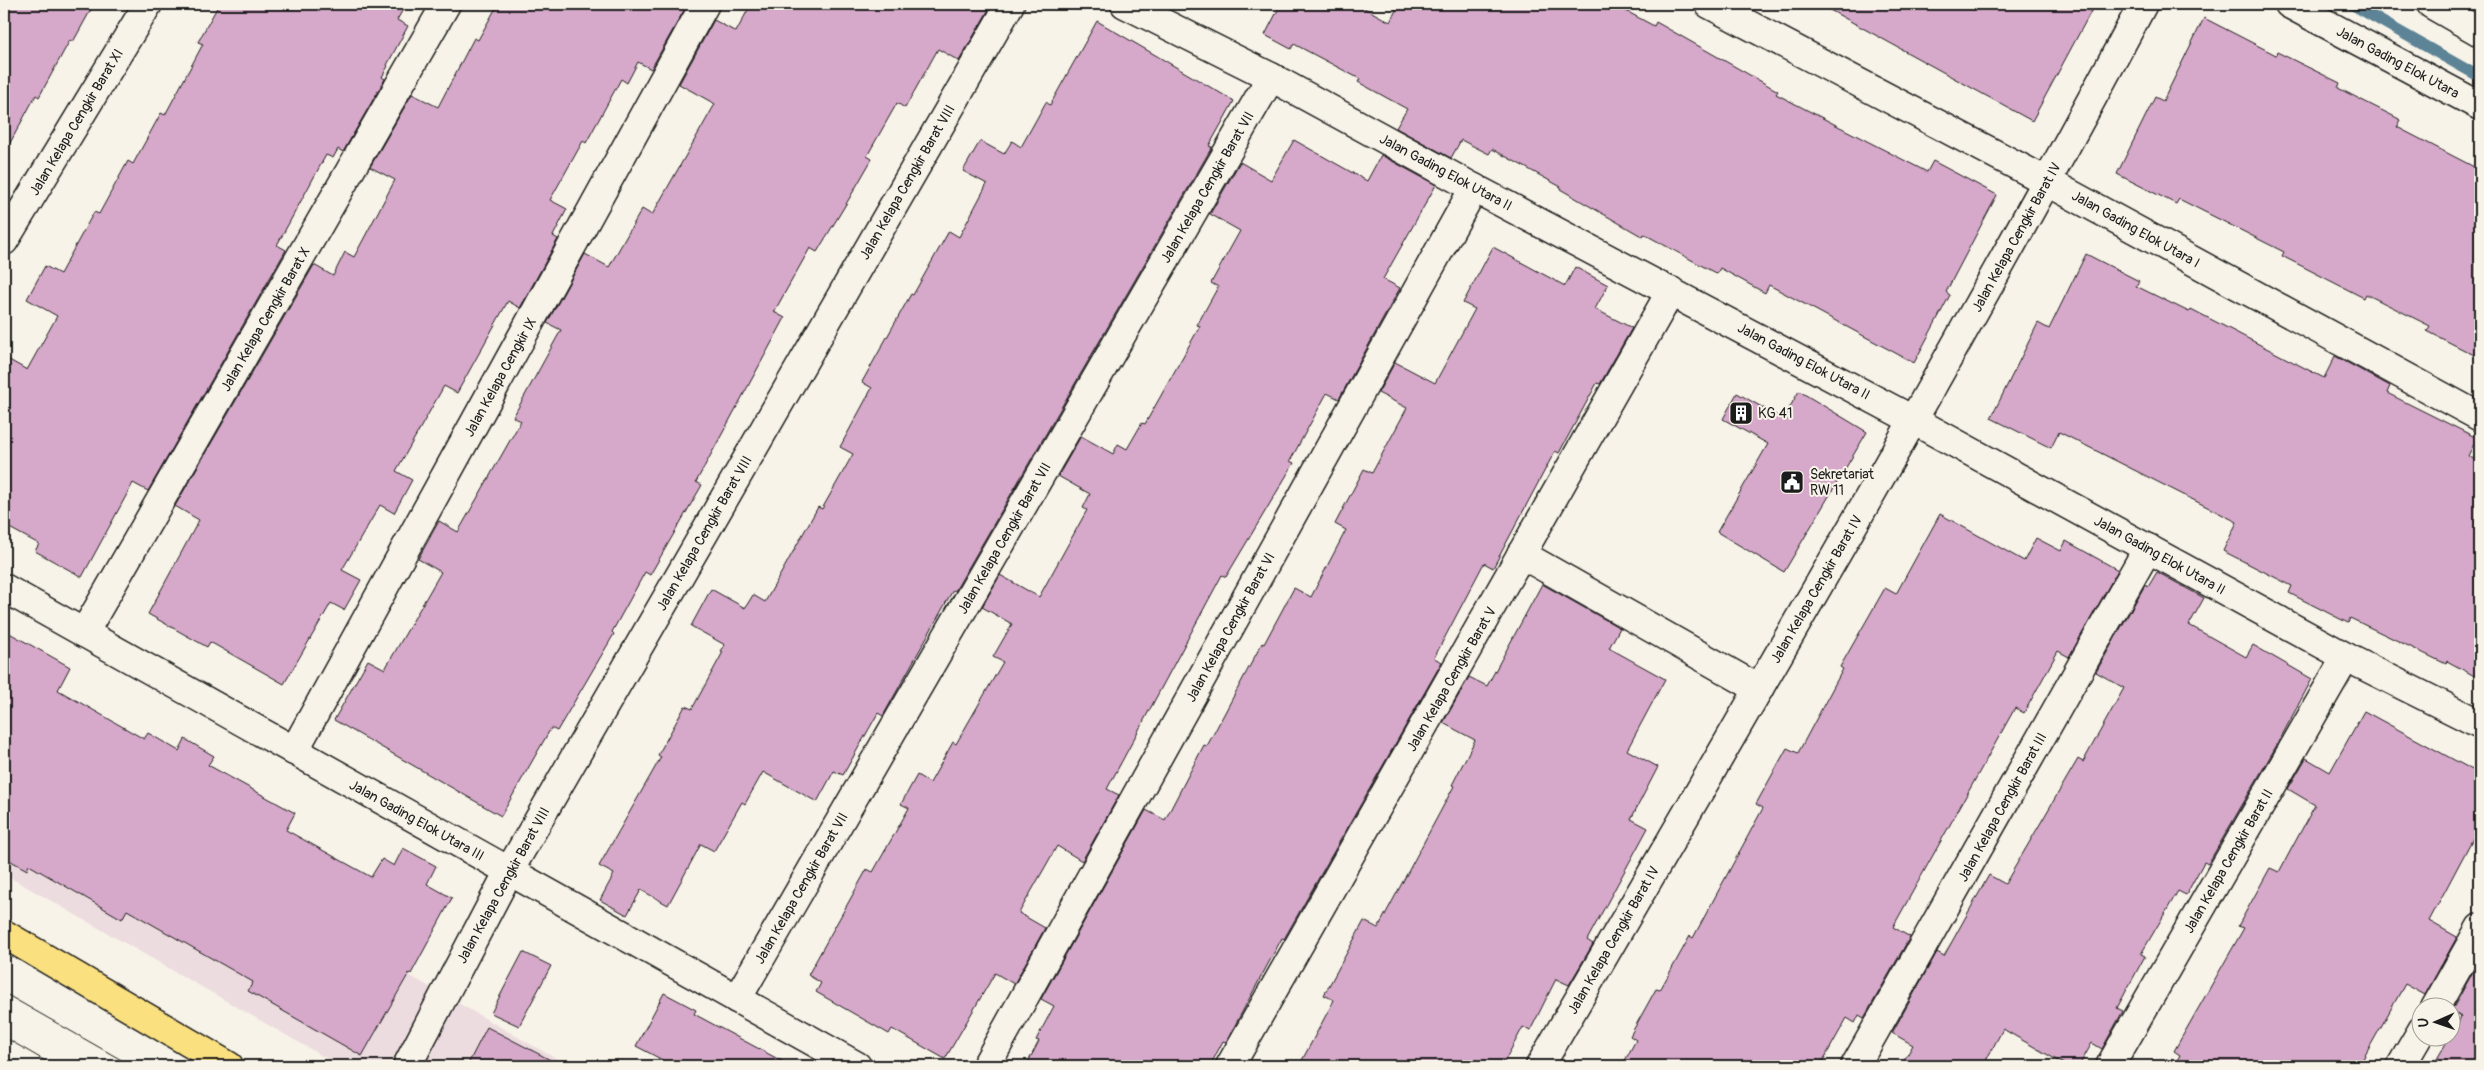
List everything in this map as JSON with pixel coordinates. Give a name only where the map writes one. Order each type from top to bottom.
[{"type":"main road","points":[[4,934],[228,1066]]},
{"type":"street","name":"Jalan Kelapa Cengkir Barat XI","points":[[4,241],[148,4]]},
{"type":"street","name":"Jalan Kelapa Cengkir Barat X","points":[[84,633],[446,4]]},
{"type":"street","name":"Jalan Kelapa Cengkir IX","points":[[294,751],[705,4]]},
{"type":"street","name":"Jalan Kelapa Cengkir Barat VIII","points":[[406,1066],[508,871],[1010,4]]},
{"type":"street","name":"Jalan Gading Elok Utara II","points":[[1125,4],[1271,77],[1474,188],[1913,420],[2346,657],[2480,724]]},
{"type":"street","name":"Jalan Gading Elok Utara I","points":[[1709,4],[2048,182],[2480,417]]},
{"type":"street","name":"Jalan Kelapa Cengkir Barat IV","points":[[1540,1066],[1913,420],[2048,182],[2143,4]]},
{"type":"street","name":"Jalan Gading Elok Utara","points":[[2289,4],[2480,106]]},
{"type":"street","points":[[2430,4],[2480,32]]},
{"type":"street","name":"Jalan Kelapa Cengkir Barat VII","points":[[737,999],[1271,77]]},
{"type":"street","name":"Jalan Kelapa Cengkir Barat VI","points":[[986,1066],[1474,188]]},
{"type":"street","name":"Jalan Kelapa Cengkir Barat V","points":[[1230,1066],[1671,291]]},
{"type":"street","name":"Jalan Kelapa Cengkir Barat III","points":[[1856,1066],[2148,548]]},
{"type":"street","points":[[1522,554],[1759,689]]},
{"type":"street","name":"Jalan Gading Elok Utara III","points":[[4,588],[857,1066]]},
{"type":"street","name":"Jalan Kelapa Cengkir Barat II","points":[[2110,1066],[2346,657]]},
{"type":"street","points":[[2441,998],[2480,928]]},
{"type":"street","points":[[2401,1066],[2412,1047]]},
{"type":"shaded area","points":[[4,745],[569,1066],[340,1066],[4,874]]},
{"type":"building","points":[[12,4],[94,4],[73,42],[70,40],[39,97],[36,95],[4,154],[4,18]]},
{"type":"building","points":[[219,4],[406,4],[397,20],[408,26],[387,65],[382,77],[385,79],[343,152],[338,149],[333,158],[326,155],[277,245],[286,250],[148,491],[133,483],[82,577],[35,551],[39,544],[4,525],[4,357],[27,370],[57,316],[27,299],[45,266],[60,274],[94,212],[99,214],[128,161],[133,164],[161,113],[165,115],[203,44],[198,42]]},
{"type":"building","points":[[498,4],[687,5],[651,69],[638,62],[627,83],[621,79],[586,143],[583,141],[550,200],[567,209],[553,236],[558,239],[520,308],[508,301],[457,393],[444,386],[396,471],[412,480],[394,513],[380,505],[342,570],[361,580],[344,610],[331,603],[284,684],[210,642],[207,647],[148,614],[199,520],[175,506],[314,265],[333,276],[345,252],[354,257],[395,180],[370,167],[412,94],[438,107],[474,38],[478,40]]},
{"type":"building","points":[[751,4],[992,4],[959,61],[938,49],[905,108],[897,103],[867,156],[872,159],[849,199],[817,252],[810,248],[774,312],[785,318],[696,482],[702,485],[650,575],[645,572],[612,632],[614,634],[557,731],[551,728],[501,816],[334,720],[368,660],[385,669],[441,572],[418,559],[439,521],[458,532],[521,421],[513,417],[561,330],[547,323],[585,254],[609,267],[642,209],[652,215],[715,104],[679,84],[714,20],[736,32]]},
{"type":"building","points":[[1281,4],[1357,4],[1390,22],[1399,4],[1613,4],[1654,26],[1656,22],[1778,91],[1776,94],[1927,172],[1933,161],[1997,195],[1946,292],[1950,295],[1914,363],[1769,285],[1765,293],[1720,268],[1717,274],[1644,234],[1643,237],[1560,189],[1561,187],[1492,149],[1489,154],[1461,140],[1451,158],[1396,128],[1407,109],[1358,82],[1360,79],[1294,44],[1291,49],[1265,35]]},
{"type":"building","points":[[1819,4],[2095,4],[2032,121]]},
{"type":"building","points":[[2204,18],[2276,55],[2277,52],[2340,83],[2338,88],[2401,120],[2397,127],[2480,170],[2480,358],[2427,331],[2430,326],[2366,294],[2364,298],[2282,256],[2284,252],[2179,199],[2176,204],[2117,174],[2155,97],[2163,101]]},
{"type":"building","points":[[1097,21],[1234,101],[1209,146],[1212,147],[955,591],[953,590],[883,716],[878,713],[843,775],[834,771],[817,802],[763,772],[745,804],[742,802],[714,851],[701,844],[668,905],[641,890],[627,915],[600,900],[614,874],[599,866],[661,757],[658,755],[685,706],[692,709],[723,652],[721,651],[725,645],[691,626],[711,589],[745,608],[753,595],[765,602],[818,507],[822,509],[853,454],[840,447],[872,388],[862,382],[949,231],[959,237],[987,184],[963,171],[980,141],[1004,154],[1012,141],[1021,147],[1046,102],[1050,105]]},
{"type":"building","points":[[1294,140],[1367,181],[1381,155],[1436,185],[1383,279],[1400,288],[1339,399],[1327,393],[1290,461],[1294,463],[1226,577],[1222,575],[1107,789],[1119,795],[1082,861],[1057,846],[1019,913],[1045,928],[1014,984],[995,973],[945,1059],[892,1029],[889,1034],[816,992],[821,983],[808,975],[867,869],[873,872],[909,808],[901,804],[917,775],[930,783],[953,742],[956,744],[1003,662],[993,657],[1012,624],[982,607],[1000,575],[1039,597],[1087,510],[1083,508],[1090,494],[1058,476],[1081,436],[1113,454],[1118,444],[1127,449],[1142,423],[1145,424],[1200,326],[1197,325],[1218,287],[1211,283],[1240,231],[1210,214],[1240,162],[1271,180]]},
{"type":"building","points":[[1493,247],[1565,286],[1575,267],[1608,285],[1595,309],[1632,328],[1600,384],[1597,383],[1559,453],[1555,451],[1493,568],[1484,563],[1434,658],[1442,662],[1284,939],[1282,938],[1226,1042],[1223,1041],[1210,1066],[1026,1066],[1039,1041],[1036,1040],[1054,1006],[1041,999],[1146,810],[1165,820],[1204,745],[1207,746],[1262,643],[1264,644],[1294,588],[1311,597],[1346,530],[1335,524],[1364,469],[1372,473],[1407,408],[1378,393],[1395,362],[1435,383],[1475,309],[1463,303]]},
{"type":"building","points":[[2086,254],[2139,281],[2136,286],[2189,312],[2191,309],[2324,378],[2335,356],[2390,386],[2387,393],[2477,438],[2468,456],[2480,462],[2480,679],[2447,661],[2446,664],[2350,618],[2348,623],[2289,593],[2292,586],[2223,551],[2237,522],[2059,432],[2051,448],[1991,418],[2038,323],[2049,329]]},
{"type":"building","name":"Sekretariat RW 11","points":[[1799,391],[1867,432],[1784,572],[1717,532],[1768,444],[1723,419],[1737,393],[1783,419]]},
{"type":"building","points":[[1940,514],[2024,561],[2036,538],[2061,551],[2066,541],[2118,570],[2069,657],[2058,651],[2024,713],[2015,708],[1893,927],[1910,937],[1864,1018],[1859,1015],[1855,1023],[1847,1018],[1820,1066],[1622,1066],[1636,1040],[1630,1036],[1656,989],[1660,990],[1690,936],[1693,938],[1763,808],[1756,804],[1787,748],[1798,753],[1843,669],[1840,667],[1885,588],[1896,594]]},
{"type":"building","points":[[2157,572],[2204,598],[2189,625],[2246,657],[2253,645],[2312,679],[2278,743],[2208,864],[2204,862],[2186,895],[2178,891],[2141,954],[2145,956],[2117,1008],[2123,1011],[2102,1049],[2092,1043],[2079,1066],[2067,1066],[2003,1029],[1983,1066],[1901,1066],[1913,1045],[1892,1033],[1937,952],[1944,956],[1989,875],[2005,884],[2078,759],[2083,762],[2124,688],[2096,672],[2145,585],[2148,587]]},
{"type":"building","points":[[1542,584],[1620,628],[1609,648],[1665,679],[1627,750],[1658,767],[1631,819],[1648,828],[1587,940],[1593,944],[1569,985],[1556,979],[1530,1031],[1523,1027],[1502,1066],[1299,1066],[1334,1000],[1324,995],[1364,921],[1378,928],[1454,786],[1452,785],[1475,740],[1443,723],[1469,677],[1487,686]]},
{"type":"building","points":[[4,630],[70,667],[58,690],[144,739],[148,733],[179,751],[185,739],[214,756],[208,765],[295,813],[286,830],[371,877],[382,859],[394,866],[403,848],[436,866],[427,884],[452,898],[411,974],[409,973],[362,1056],[248,991],[253,982],[127,910],[122,919],[29,865],[27,870],[4,857]]},
{"type":"building","points":[[2364,711],[2480,774],[2480,825],[2429,921],[2457,937],[2425,995],[2405,984],[2359,1066],[2174,1066],[2180,1055],[2174,1051],[2244,928],[2238,926],[2270,868],[2279,872],[2315,805],[2288,789],[2306,758],[2330,772]]},
{"type":"building","points":[[523,952],[551,966],[519,1026],[491,1013]]},
{"type":"building","points":[[2480,959],[2480,1066],[2433,1066],[2443,1048],[2462,1048],[2462,998],[2459,998]]},
{"type":"building","points":[[664,993],[696,1010],[694,1014],[791,1066],[674,1066],[636,1046]]},
{"type":"building","points":[[487,1027],[562,1066],[467,1066]]},
{"type":"waterway","points":[[2351,4],[2480,77]]},
{"type":"tram line","points":[[4,993],[132,1066]]},
{"type":"tram line","points":[[4,1037],[54,1066]]},
{"type":"place","name":"KG 41","points":[[1741,413]]},
{"type":"place","name":"Sekretariat RW 11","points":[[1792,482]]}]
